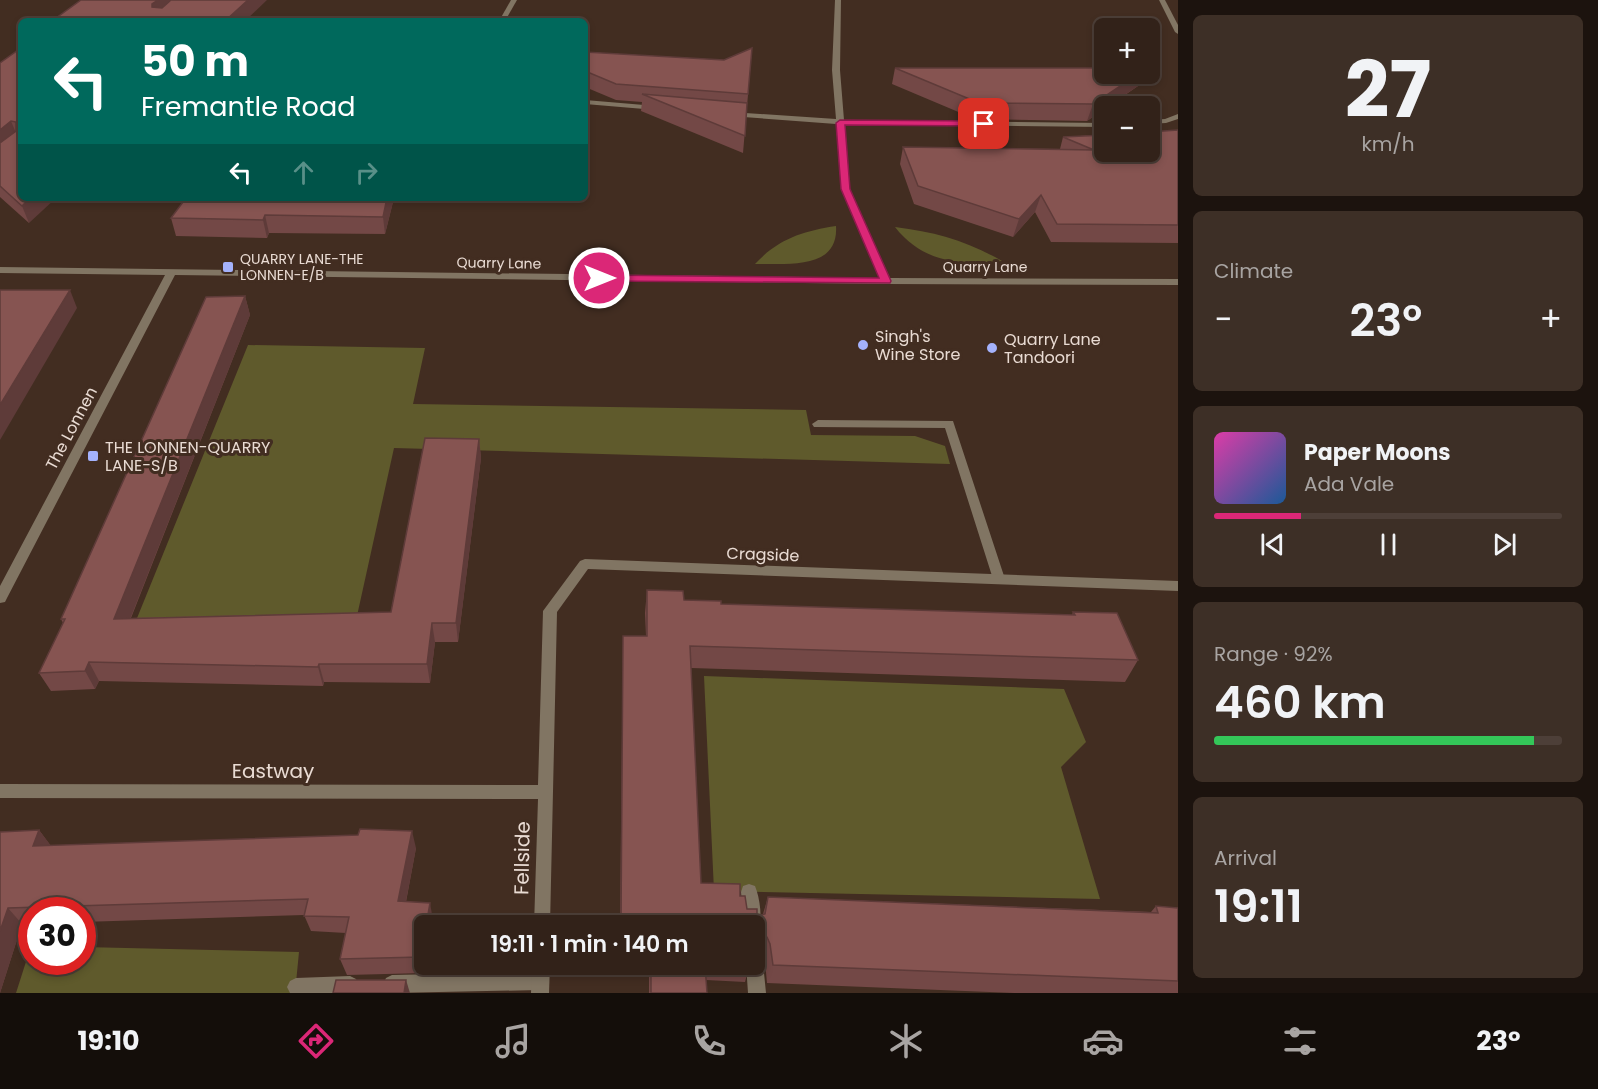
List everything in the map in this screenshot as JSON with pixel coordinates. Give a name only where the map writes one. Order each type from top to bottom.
[{"type":"street","points":[[504,18],[514,0]]},
{"type":"street","points":[[838,0],[836,70],[845,189],[886,281]]},
{"type":"street","points":[[1162,0],[1178,32]]},
{"type":"street","points":[[588,102],[666,109]]},
{"type":"street","points":[[724,113],[840,123],[1094,125]]},
{"type":"street","points":[[1160,121],[1178,116]]},
{"type":"street","name":"Quarry Lane","points":[[0,270],[886,281],[1178,282]]},
{"type":"street","name":"The Lonnen","points":[[0,598],[171,273]]},
{"type":"street","points":[[818,424],[950,424],[999,579]]},
{"type":"street","name":"Cragside","points":[[545,792],[550,611],[585,564],[1178,586]]},
{"type":"street","name":"Eastway","points":[[0,791],[545,792]]},
{"type":"street","name":"Fellside","points":[[542,915],[545,792]]},
{"type":"street","points":[[749,892],[751,915]]},
{"type":"street","points":[[755,975],[757,993]]},
{"type":"street","points":[[296,987],[540,979]]},
{"type":"shaded area","points":[[836,226],[835,241],[829,251],[820,258],[808,262],[755,264],[782,242],[802,234]]},
{"type":"shaded area","points":[[895,227],[951,238],[1002,261],[971,263],[943,259],[917,248]]},
{"type":"shaded area","points":[[248,345],[425,348],[413,404],[806,410],[811,435],[915,436],[945,446],[950,464],[394,448],[355,625],[133,628]]},
{"type":"shaded area","points":[[704,676],[1064,689],[1086,742],[1061,767],[1100,899],[714,891]]},
{"type":"shaded area","points":[[96,947],[299,952],[295,993],[16,993],[22,975],[96,975]]},
{"type":"building","points":[[81,0],[158,0],[152,4],[152,7],[162,8],[171,0],[248,0],[228,18],[56,18]]},
{"type":"building","points":[[752,48],[748,94],[616,84],[588,72],[588,52],[724,60]]},
{"type":"building","points":[[18,50],[18,201],[27,201],[22,206],[0,186],[0,143],[16,131],[16,122],[11,121],[0,130],[0,63]]},
{"type":"building","points":[[895,68],[1094,68],[1094,84],[1123,84],[1105,96],[1094,96],[1093,104],[979,103]]},
{"type":"building","points":[[642,94],[747,103],[745,136]]},
{"type":"building","points":[[1178,130],[1178,225],[1057,224],[1041,195],[1019,219],[918,186],[903,147],[1094,150],[1094,162],[1160,162],[1160,131]]},
{"type":"building","points":[[1094,135],[1094,150],[1063,137]]},
{"type":"building","points":[[184,201],[386,201],[383,217],[265,215],[263,220],[171,218]]},
{"type":"building","points":[[0,290],[70,290],[0,405]]},
{"type":"building","points":[[245,296],[114,619],[391,612],[425,438],[479,439],[456,623],[432,623],[427,664],[319,664],[318,667],[89,662],[85,671],[39,673],[65,619],[61,619],[206,297]]},
{"type":"building","points":[[647,590],[683,591],[684,600],[721,601],[721,604],[1075,615],[1073,612],[1117,613],[1138,660],[690,646],[701,883],[740,884],[740,896],[745,896],[747,909],[757,909],[757,915],[621,915],[623,636],[647,636]]},
{"type":"building","points":[[360,829],[412,831],[398,901],[430,903],[428,915],[414,915],[414,957],[340,959],[349,917],[304,916],[308,899],[96,905],[96,897],[18,897],[18,908],[8,908],[0,931],[0,832],[39,830],[33,846],[358,835]]},
{"type":"building","points":[[768,897],[1158,913],[1156,906],[1178,908],[1178,981],[773,965],[765,936],[765,915],[761,915],[765,914]]},
{"type":"building","points":[[651,975],[706,975],[707,993],[651,993]]},
{"type":"building","points":[[336,980],[406,980],[404,993],[333,993]]},
{"type":"place","name":"QUARRY LANE-THE LONNEN-E/B","points":[[228,267]]},
{"type":"place","name":"Singh's Wine Store","points":[[863,345]]},
{"type":"place","name":"Quarry Lane Tandoori","points":[[992,348]]},
{"type":"place","name":"THE LONNEN-QUARRY LANE-S/B","points":[[93,456]]},
{"type":"route","points":[[599,278],[886,281],[845,189],[840,123],[984,124]]}]
